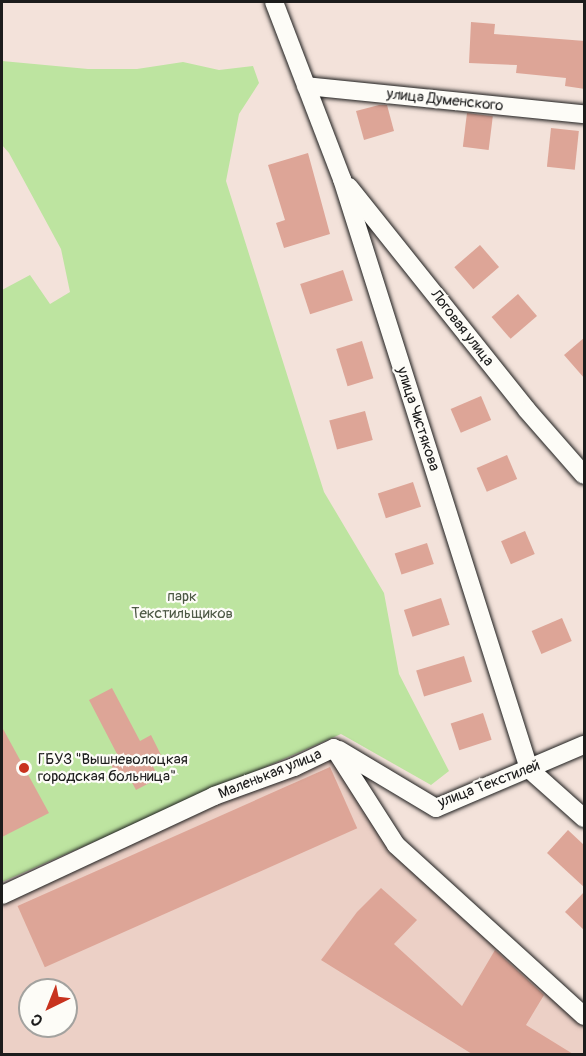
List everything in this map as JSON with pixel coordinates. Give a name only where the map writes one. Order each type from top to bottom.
[{"type":"street","name":"улица Чистякова","points":[[274,2],[342,179],[529,769]]},
{"type":"street","name":"улица Думенского","points":[[306,86],[585,114]]},
{"type":"street","name":"Логовая улица","points":[[342,179],[527,410],[585,474]]},
{"type":"street","name":"улица Текстилей","points":[[334,748],[436,808],[585,745]]},
{"type":"street","name":"Маленькая улица","points":[[2,896],[214,796],[294,767],[334,748],[396,845],[585,1016]]},
{"type":"street","points":[[529,769],[585,818]]},
{"type":"shaded area","points":[[332,754],[392,848],[584,1021],[584,1054],[2,1054],[2,900]]},
{"type":"green space","name":"парк Текстильщиков","points":[[2,61],[88,69],[137,69],[183,62],[219,70],[253,66],[259,83],[239,114],[226,181],[324,492],[384,593],[399,674],[449,771],[431,785],[341,734],[2,882],[2,290],[30,275],[50,304],[70,292],[61,249],[9,153],[2,145]]},
{"type":"building","points":[[471,22],[495,24],[494,34],[585,41],[585,89],[565,86],[566,78],[516,73],[517,65],[469,63]]},
{"type":"building","points":[[387,105],[394,131],[364,140],[356,111]]},
{"type":"building","points":[[467,113],[493,116],[489,150],[463,147]]},
{"type":"building","points":[[551,128],[579,131],[575,170],[547,167]]},
{"type":"building","points":[[308,153],[330,234],[284,248],[276,223],[285,220],[268,165]]},
{"type":"building","points":[[480,245],[499,267],[473,289],[454,267]]},
{"type":"building","points":[[343,270],[353,300],[310,314],[300,284]]},
{"type":"building","points":[[518,294],[537,316],[511,339],[492,317]]},
{"type":"building","points":[[585,337],[585,379],[564,355]]},
{"type":"building","points":[[362,341],[373,378],[348,386],[336,349]]},
{"type":"building","points":[[481,396],[491,420],[461,433],[451,409]]},
{"type":"building","points":[[365,411],[373,440],[337,450],[329,421]]},
{"type":"building","points":[[507,455],[517,479],[487,492],[477,468]]},
{"type":"building","points":[[413,482],[421,507],[386,518],[378,493]]},
{"type":"building","points":[[525,531],[535,554],[511,564],[501,541]]},
{"type":"building","points":[[427,543],[434,564],[401,574],[395,554]]},
{"type":"building","points":[[441,598],[450,625],[413,637],[404,610]]},
{"type":"building","points":[[562,618],[572,641],[541,654],[532,631]]},
{"type":"building","points":[[464,656],[472,682],[424,696],[416,671]]},
{"type":"building","points":[[112,688],[140,741],[151,735],[161,755],[150,761],[159,778],[136,790],[127,773],[118,778],[108,759],[117,754],[89,700]]},
{"type":"building","points":[[483,713],[492,740],[459,750],[451,724]]},
{"type":"building","points":[[2,727],[49,813],[2,837]]},
{"type":"building","points":[[330,767],[357,828],[45,967],[18,906]]},
{"type":"building","points":[[568,830],[585,846],[585,888],[547,853]]},
{"type":"building","points":[[381,888],[417,920],[394,944],[462,1006],[495,950],[544,995],[526,1025],[573,1054],[472,1054],[321,960],[357,912]]},
{"type":"building","points":[[585,891],[585,931],[565,912]]},
{"type":"place","name":"ГБУЗ \"Вышневолоцкая городская больница\"","points":[[24,768]]}]
